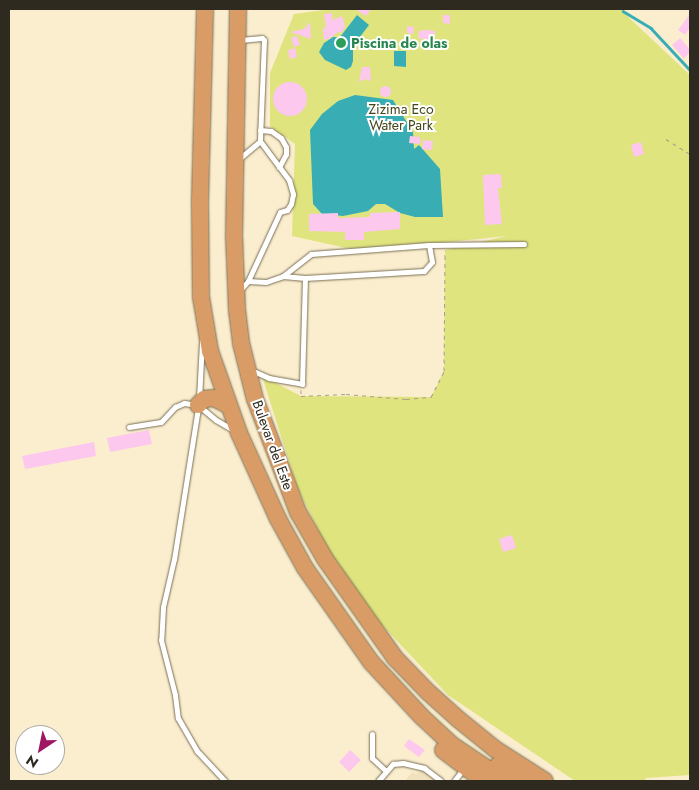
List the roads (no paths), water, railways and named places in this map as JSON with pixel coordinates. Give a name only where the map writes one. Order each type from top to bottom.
[{"type":"highway","points":[[195,9],[193,134],[200,204]]},
{"type":"highway","name":"Bulevar del Este","points":[[205,9],[200,204],[201,297],[210,351],[228,405],[278,519],[305,568],[371,662],[421,716],[452,745],[506,781]]},
{"type":"highway","name":"Bulevar del Este","points":[[238,9],[234,235],[236,296],[241,344],[255,399],[298,512],[325,559],[395,658],[458,719],[495,749],[545,781]]},
{"type":"highway","points":[[198,405],[204,399],[214,398],[228,405]]},
{"type":"highway","points":[[395,658],[417,693],[435,714],[482,754],[524,781]]},
{"type":"highway","points":[[371,662],[416,723],[465,767],[484,781]]},
{"type":"lane","points":[[236,296],[248,281],[280,212],[287,210],[291,204],[293,194],[289,180],[260,141],[264,40],[262,38],[238,40]]},
{"type":"lane","points":[[260,130],[271,131],[281,138],[286,147],[286,154],[279,167]]},
{"type":"lane","points":[[236,162],[260,141]]},
{"type":"lane","points":[[248,281],[266,282],[283,276],[311,254],[429,246],[524,244]]},
{"type":"lane","points":[[283,276],[305,278],[424,271],[432,262],[429,246]]},
{"type":"lane","points":[[247,367],[269,378],[302,384],[305,278]]},
{"type":"lane","points":[[206,331],[201,344],[198,405],[174,559],[163,607],[162,640],[175,695],[178,718],[197,751],[225,781]]},
{"type":"lane","points":[[129,427],[161,422],[175,408],[184,403],[198,405],[216,420],[239,433]]},
{"type":"lane","points":[[372,734],[372,758],[386,770]]},
{"type":"lane","points":[[378,781],[393,764],[414,764],[424,768],[441,781]]},
{"type":"lane","points":[[454,781],[465,767]]},
{"type":"water","name":"Piscina de olas","points":[[357,15],[369,25],[353,46],[353,61],[351,67],[346,70],[325,60],[319,52],[324,43],[333,37],[340,37]]},
{"type":"water","points":[[394,51],[406,51],[406,67],[394,66]]},
{"type":"water","points":[[355,95],[393,100],[413,132],[414,149],[419,145],[440,169],[443,217],[415,217],[400,213],[385,204],[376,204],[368,211],[343,216],[322,214],[313,204],[310,130],[322,114],[338,101]]},
{"type":"waterway","points":[[623,11],[651,28],[690,70]]},
{"type":"place","name":"Piscina de olas","points":[[341,43]]},
{"type":"park label","name":"Zizima Eco Water Park","points":[[401,118]]}]
